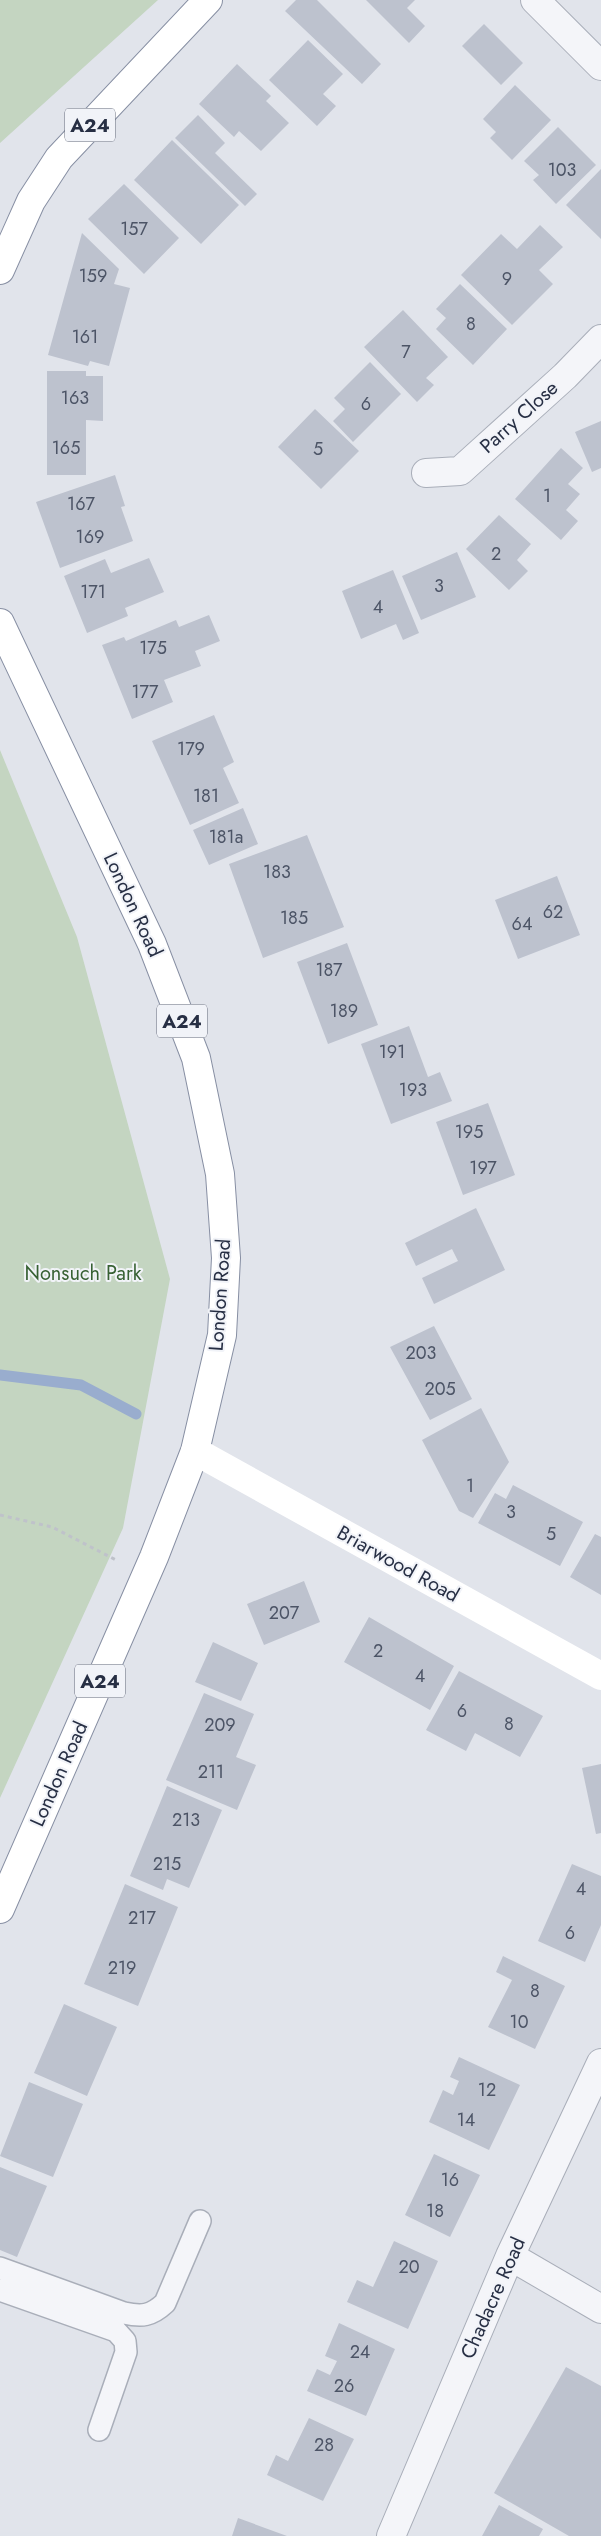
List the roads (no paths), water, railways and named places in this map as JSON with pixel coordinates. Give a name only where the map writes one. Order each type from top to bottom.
[{"type":"main road","name":"A24","points":[[0,270],[31,201],[59,158],[208,0]]},
{"type":"main road","name":"London Road","points":[[0,623],[152,944],[196,1058],[220,1174],[226,1258],[222,1335],[195,1451],[146,1573],[0,1909]]},
{"type":"main road","name":"Briarwood Road","points":[[195,1451],[601,1676]]},
{"type":"street","points":[[535,0],[601,66]]},
{"type":"street","name":"Parry Close","points":[[426,473],[460,471],[564,376],[601,339]]},
{"type":"street","name":"Chadacre Road","points":[[391,2536],[510,2256],[601,2063]]},
{"type":"street","points":[[510,2256],[601,2309]]},
{"type":"lane","points":[[0,2268],[124,2313],[140,2317],[154,2313],[165,2303],[200,2221]]},
{"type":"lane","points":[[0,2290],[116,2331],[125,2340],[126,2352],[99,2430]]},
{"type":"waterway","points":[[0,1375],[81,1385],[136,1414]]},
{"type":"park label","name":"Nonsuch Park","points":[[83,1273]]}]
